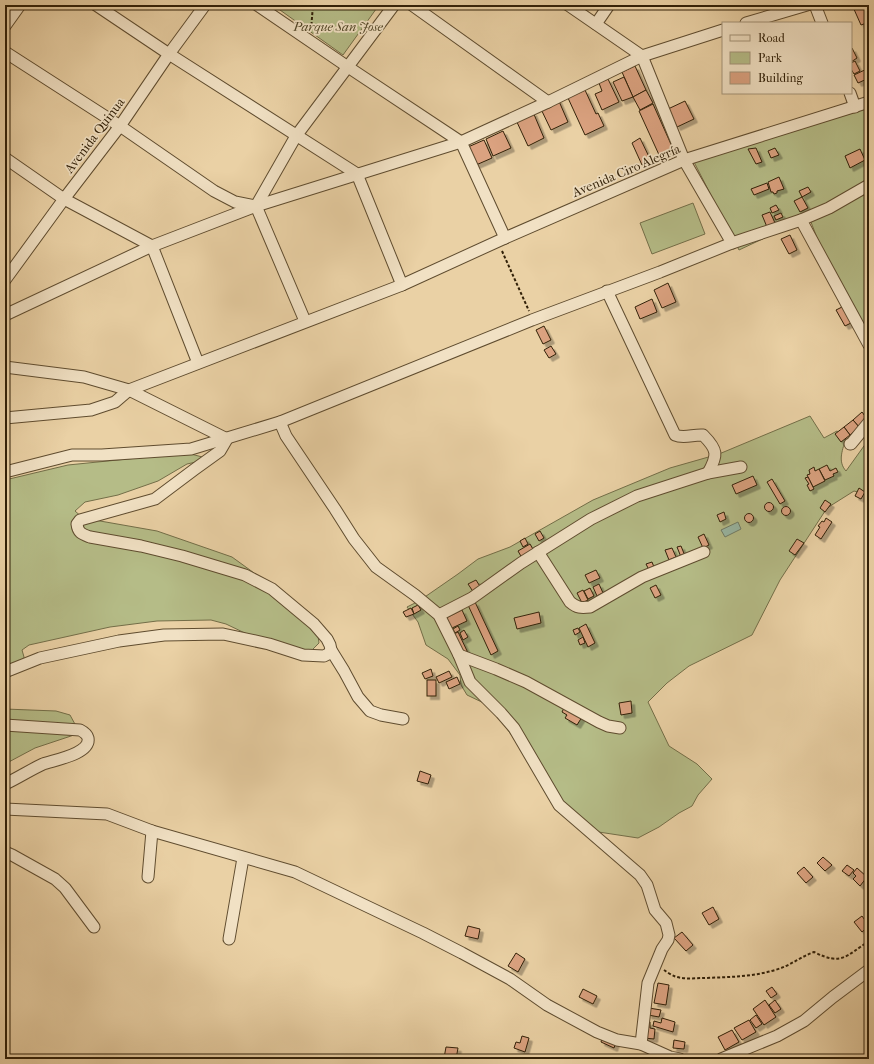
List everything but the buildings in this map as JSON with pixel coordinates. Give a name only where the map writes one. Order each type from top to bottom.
[{"type":"street","points":[[5,26],[20,5]]},
{"type":"street","points":[[96,5],[168,54],[356,174],[402,285]]},
{"type":"street","name":"Avenida Quinua","points":[[5,280],[120,126],[168,54],[205,5]]},
{"type":"street","points":[[257,5],[461,142],[505,238]]},
{"type":"street","points":[[256,206],[296,136],[394,5]]},
{"type":"street","points":[[412,5],[548,102]]},
{"type":"street","points":[[568,5],[642,56],[684,160],[732,243]]},
{"type":"street","points":[[596,24],[609,5]]},
{"type":"street","points":[[749,22],[808,5]]},
{"type":"street","points":[[815,5],[822,22]]},
{"type":"street","points":[[5,316],[152,246],[256,206],[461,142],[548,102],[642,56],[722,30]]},
{"type":"street","points":[[5,52],[120,126],[214,191],[235,202],[256,206]]},
{"type":"street","points":[[850,94],[855,107]]},
{"type":"street","name":"Avenida Ciro Alegría","points":[[5,418],[91,410],[115,402],[129,390],[305,321],[402,285],[505,238],[684,160],[869,102]]},
{"type":"street","points":[[5,158],[64,199],[152,246],[198,363]]},
{"type":"street","points":[[5,472],[72,456],[191,449],[280,422],[532,320],[732,243],[801,220],[829,208],[869,185]]},
{"type":"street","points":[[256,206],[305,321]]},
{"type":"street","points":[[801,220],[869,345]]},
{"type":"street","points":[[607,291],[675,435],[681,438],[703,435],[714,448],[716,458],[708,473]]},
{"type":"street","points":[[5,367],[84,377],[129,390],[227,439]]},
{"type":"street","points":[[280,422],[286,436],[354,539],[376,567],[415,595],[439,615],[470,682],[514,728],[559,805],[644,880],[655,910],[666,923],[668,940],[662,949],[648,983],[641,1044]]},
{"type":"street","points":[[850,444],[869,422]]},
{"type":"street","points":[[227,439],[220,452],[194,469],[155,499],[80,520],[77,524],[78,529],[82,534],[90,537],[175,554],[245,575],[272,589],[314,624],[327,639],[331,650],[358,697],[370,711],[381,715],[403,719]]},
{"type":"street","points":[[439,615],[472,598],[521,563],[591,519],[637,496],[708,473],[741,467]]},
{"type":"street","points":[[538,552],[570,602],[575,607],[582,608],[590,607],[642,578],[704,552]]},
{"type":"street","points":[[5,672],[40,658],[119,641],[164,635],[223,634],[269,644],[303,655],[324,656],[331,650]]},
{"type":"street","points":[[459,656],[496,669],[526,682],[599,722],[608,726],[620,728]]},
{"type":"street","points":[[5,725],[80,730],[88,736],[87,745],[80,752],[44,764],[5,784]]},
{"type":"street","points":[[5,809],[107,814],[152,831],[294,872],[462,952],[510,979],[547,1004],[597,1032],[617,1040],[641,1044],[670,1057],[680,1059]]},
{"type":"street","points":[[148,877],[152,831]]},
{"type":"street","points":[[5,852],[55,879],[64,888],[94,927]]},
{"type":"street","points":[[229,940],[243,858]]},
{"type":"street","points":[[721,1059],[777,1036],[804,1021],[869,970]]},
{"type":"path","points":[[310,32],[313,5]]},
{"type":"path","points":[[505,238],[501,245],[501,249],[532,320]]},
{"type":"path","points":[[656,962],[666,972],[675,977],[733,978],[752,976],[776,970],[795,963],[806,955],[814,952],[833,959],[842,958],[850,955],[869,941]]},
{"type":"green space","name":"Parque San Jose","points":[[273,5],[379,5],[343,55]]},
{"type":"green space","points":[[869,103],[869,338],[826,261],[809,217],[739,250],[694,162]]},
{"type":"green space","points":[[693,203],[705,234],[652,254],[640,223]]},
{"type":"green space","points":[[810,416],[824,438],[837,431],[846,438],[841,459],[843,467],[846,471],[869,439],[869,495],[854,491],[827,508],[780,580],[752,635],[689,666],[667,683],[648,702],[669,746],[697,764],[712,779],[698,795],[692,806],[659,827],[638,838],[592,831],[570,815],[488,705],[467,695],[461,685],[460,675],[448,659],[426,645],[418,622],[407,607],[419,601],[478,559],[510,547],[593,500],[670,468],[719,454]]},
{"type":"green space","points":[[187,453],[210,459],[187,464],[158,481],[118,495],[85,502],[75,511],[83,518],[157,531],[232,557],[279,591],[318,636],[319,643],[310,652],[249,635],[226,624],[211,620],[157,621],[110,627],[29,645],[22,650],[24,657],[23,666],[5,674],[5,480],[68,465]]},
{"type":"green space","points":[[5,709],[56,711],[70,715],[76,726],[74,735],[35,748],[5,764]]},
{"type":"shaded area","points":[[738,522],[741,529],[725,537],[721,530]]}]
